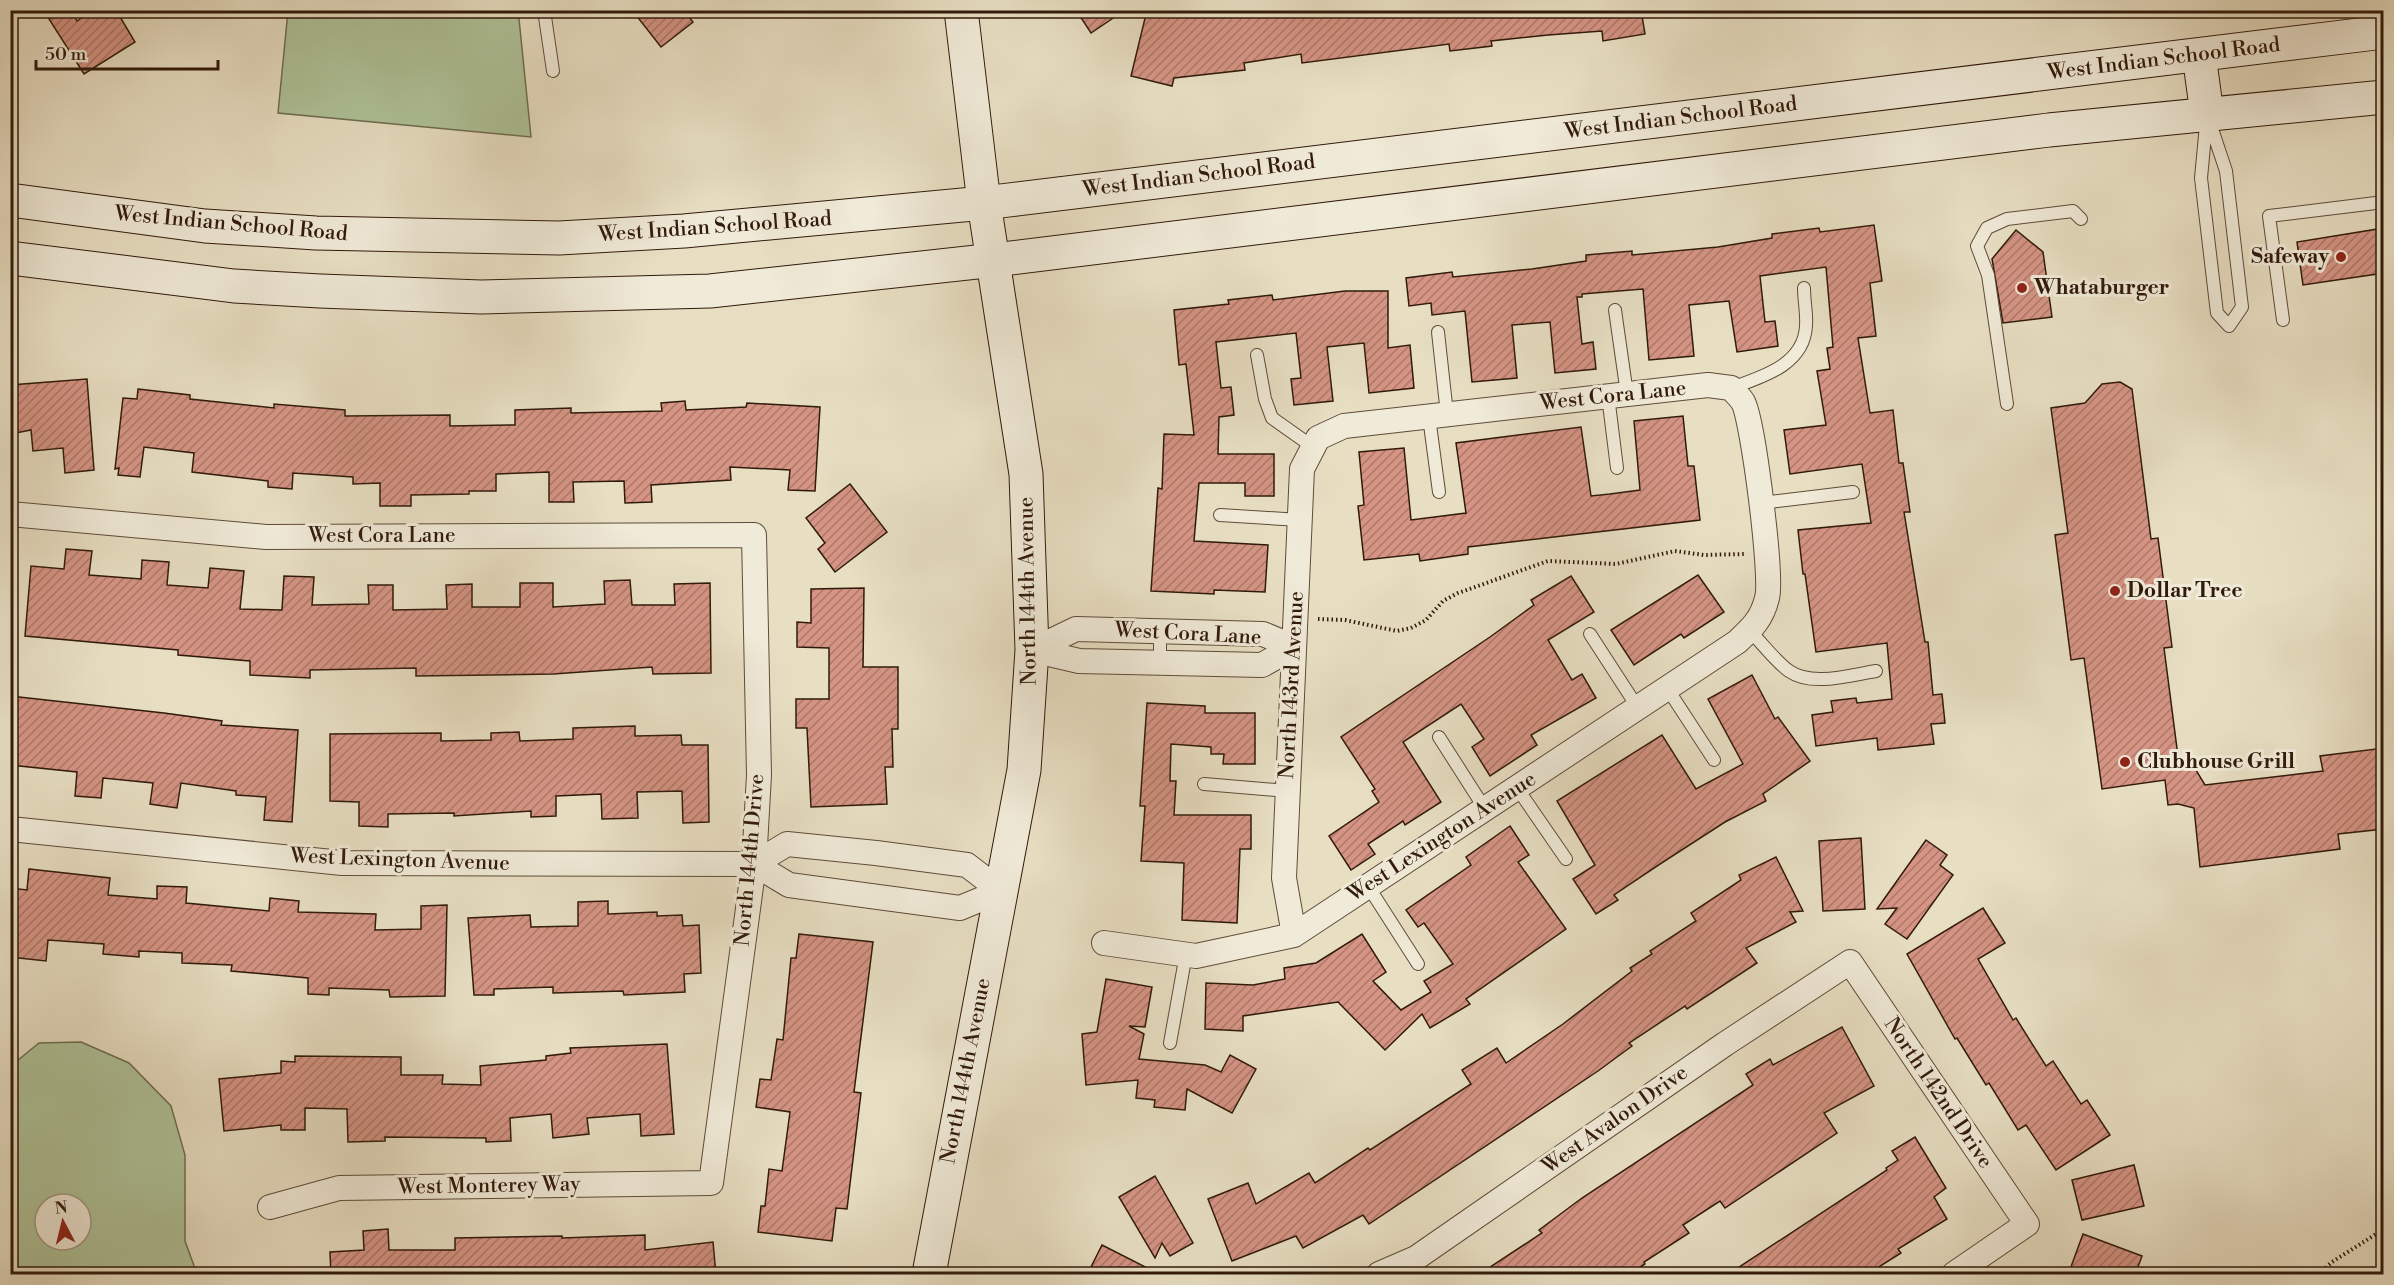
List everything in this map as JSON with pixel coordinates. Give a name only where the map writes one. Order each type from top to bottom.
[{"type":"main road","name":"North 144th Avenue","points":[[929,1275],[933,1239],[1024,770],[1032,650],[1026,474],[995,260],[984,203],[961,10]]},
{"type":"main road","name":"West Indian School Road","points":[[10,200],[205,226],[315,233],[506,238],[621,236],[772,225],[984,203],[2384,32]]},
{"type":"main road","points":[[2199,55],[2207,114]]},
{"type":"main road","points":[[10,258],[234,286],[481,297],[710,291],[995,260],[2038,132],[2384,98]]},
{"type":"street","name":"West Cora Lane","points":[[1316,443],[1344,426],[1707,385],[1731,388]]},
{"type":"street","points":[[1731,388],[1744,404],[1761,503],[1766,552]]},
{"type":"street","name":"North 143rd Avenue","points":[[1294,935],[1284,878],[1295,618],[1302,469],[1316,443]]},
{"type":"street","name":"West Cora Lane","points":[[10,514],[266,537],[754,535]]},
{"type":"street","name":"North 144th Drive","points":[[711,1183],[754,864],[759,775],[754,535]]},
{"type":"street","name":"West Lexington Avenue","points":[[1104,942],[1196,956],[1294,935],[1737,642],[1759,622],[1768,596],[1766,552]]},
{"type":"street","name":"West Cora Lane","points":[[1032,650],[1076,629],[1263,634],[1294,647]]},
{"type":"street","name":"West Cora Lane","points":[[1032,650],[1078,661],[1262,665],[1294,647]]},
{"type":"street","name":"West Lexington Avenue","points":[[10,829],[342,863],[754,864]]},
{"type":"street","points":[[787,844],[876,853],[967,865],[1001,891],[960,908],[789,885],[754,864],[787,844]]},
{"type":"street","name":"North 142nd Drive","points":[[1850,962],[2027,1224],[1954,1275]]},
{"type":"street","name":"West Avalon Drive","points":[[1379,1275],[1416,1258],[1725,1044],[1850,962]]},
{"type":"street","name":"West Monterey Way","points":[[270,1207],[339,1188],[711,1183]]},
{"type":"lane","points":[[544,10],[553,71]]},
{"type":"lane","points":[[2207,114],[2226,171],[2242,307],[2229,326],[2217,314],[2201,178],[2207,114]]},
{"type":"lane","points":[[2283,320],[2269,216],[2384,202]]},
{"type":"lane","points":[[2007,404],[1988,275],[1977,246],[1988,228],[2007,219],[2073,211],[2082,219]]},
{"type":"lane","points":[[1731,388],[1774,372],[1799,351],[1806,328],[1804,288]]},
{"type":"lane","points":[[1616,310],[1617,468]]},
{"type":"lane","points":[[1438,332],[1439,492]]},
{"type":"lane","points":[[1257,355],[1265,399],[1272,418],[1316,443]]},
{"type":"lane","points":[[1761,503],[1853,492]]},
{"type":"lane","points":[[1220,515],[1300,520]]},
{"type":"lane","points":[[1160,631],[1160,663]]},
{"type":"lane","points":[[1750,631],[1789,671],[1805,678],[1824,678],[1876,671]]},
{"type":"lane","points":[[1590,634],[1638,708]]},
{"type":"lane","points":[[1667,688],[1714,760]]},
{"type":"lane","points":[[1439,737],[1485,808]]},
{"type":"lane","points":[[1204,784],[1288,791]]},
{"type":"lane","points":[[1516,788],[1566,860]]},
{"type":"lane","points":[[1368,886],[1418,964]]},
{"type":"lane","points":[[1170,1044],[1186,954]]},
{"type":"path","points":[[1295,618],[1345,620],[1397,631],[1411,628],[1426,620],[1443,601],[1458,593],[1548,561],[1616,564],[1675,551],[1704,555],[1766,552]]},
{"type":"path","points":[[2319,1275],[2332,1262],[2384,1229]]},
{"type":"green space","points":[[288,11],[515,11],[519,19],[531,137],[278,113]]},
{"type":"green space","points":[[81,1042],[129,1063],[171,1106],[185,1155],[185,1241],[197,1274],[11,1274],[12,1065],[39,1043]]},
{"type":"building","points":[[62,10],[71,10],[77,21],[93,10],[116,10],[135,42],[84,74],[49,19]]},
{"type":"building","points":[[632,10],[684,10],[693,22],[661,47]]},
{"type":"building","points":[[1076,10],[1125,10],[1091,33]]},
{"type":"building","points":[[1147,10],[1185,10],[1213,17],[1212,10],[1641,10],[1645,34],[1603,41],[1602,31],[1548,35],[1491,41],[1492,46],[1450,51],[1449,44],[1302,63],[1301,54],[1244,63],[1245,70],[1174,78],[1172,86],[1131,76]]},
{"type":"building","points":[[1874,225],[1882,281],[1870,283],[1876,336],[1858,338],[1870,413],[1893,410],[1899,463],[1903,463],[1910,512],[1904,512],[1925,642],[1928,642],[1933,695],[1942,694],[1945,723],[1931,724],[1934,744],[1878,750],[1877,738],[1816,746],[1812,715],[1833,712],[1831,701],[1856,698],[1857,703],[1892,699],[1887,643],[1816,652],[1805,574],[1803,574],[1798,530],[1871,523],[1862,464],[1790,474],[1784,430],[1826,425],[1817,371],[1830,369],[1827,348],[1833,347],[1826,267],[1760,276],[1765,322],[1775,321],[1778,346],[1737,352],[1729,301],[1689,305],[1694,356],[1649,360],[1643,289],[1582,294],[1582,297],[1577,297],[1582,344],[1593,342],[1596,369],[1555,373],[1550,322],[1512,325],[1517,378],[1472,382],[1465,311],[1432,315],[1431,303],[1409,306],[1406,278],[1452,272],[1453,277],[1532,269],[1586,261],[1586,255],[1632,251],[1632,255],[1718,247],[1772,238],[1772,234],[1819,228],[1820,232]]},
{"type":"building","name":"Safeway","points":[[2384,228],[2384,273],[2303,285],[2297,242]]},
{"type":"building","name":"Whataburger","points":[[2016,230],[2043,252],[2052,317],[2003,323],[1992,259]]},
{"type":"building","points":[[1345,291],[1388,291],[1388,348],[1410,345],[1414,388],[1369,393],[1364,343],[1327,347],[1333,401],[1294,405],[1291,379],[1301,378],[1296,333],[1216,342],[1221,388],[1231,387],[1234,415],[1219,417],[1218,454],[1274,454],[1274,496],[1245,496],[1245,483],[1199,483],[1194,541],[1268,545],[1265,592],[1214,590],[1214,594],[1151,591],[1158,488],[1162,489],[1164,434],[1194,435],[1186,364],[1179,365],[1174,310],[1229,304],[1228,300],[1272,295],[1273,300]]},
{"type":"building","points":[[87,379],[94,470],[65,473],[63,448],[33,451],[31,430],[10,434],[10,385]]},
{"type":"building","points":[[2120,382],[2132,389],[2151,539],[2158,538],[2172,647],[2164,648],[2179,764],[2196,770],[2205,785],[2323,771],[2320,756],[2384,748],[2384,829],[2338,834],[2340,849],[2200,867],[2194,808],[2178,804],[2168,805],[2165,780],[2102,789],[2084,658],[2071,660],[2055,535],[2068,533],[2051,408],[2085,403],[2102,384]]},
{"type":"building","points":[[138,389],[190,395],[190,399],[274,408],[274,404],[345,410],[345,416],[450,415],[450,426],[515,425],[515,410],[571,408],[571,413],[662,411],[661,403],[685,401],[686,410],[746,407],[747,403],[820,407],[815,491],[788,490],[790,470],[730,467],[731,480],[651,485],[652,502],[625,503],[624,481],[573,482],[574,502],[549,502],[549,472],[496,474],[496,491],[411,495],[411,506],[380,506],[380,483],[353,484],[353,477],[293,473],[292,489],[268,487],[268,481],[192,472],[194,453],[144,447],[140,477],[118,475],[119,468],[115,469],[123,398],[137,399]]},
{"type":"building","points":[[1683,416],[1688,466],[1694,466],[1700,520],[1468,547],[1468,554],[1420,561],[1419,554],[1364,560],[1358,506],[1364,505],[1359,452],[1404,448],[1411,520],[1466,513],[1456,443],[1581,427],[1591,496],[1610,494],[1640,490],[1634,421]]},
{"type":"building","points":[[850,484],[887,532],[835,572],[818,549],[825,543],[806,518]]},
{"type":"building","points":[[66,549],[92,551],[89,575],[141,579],[142,560],[169,562],[167,585],[208,588],[210,568],[244,571],[240,609],[282,610],[284,576],[314,577],[312,605],[369,604],[368,585],[393,585],[393,610],[447,609],[446,585],[472,584],[472,607],[520,607],[520,583],[553,583],[553,607],[605,604],[604,581],[630,580],[632,605],[675,605],[674,584],[710,583],[711,673],[653,674],[652,667],[553,674],[416,676],[416,668],[310,670],[310,678],[250,675],[250,661],[178,655],[178,650],[25,636],[31,566],[64,569]]},
{"type":"building","points":[[1698,575],[1724,612],[1684,638],[1681,634],[1634,665],[1611,630]]},
{"type":"building","points":[[1571,576],[1594,612],[1548,640],[1572,680],[1582,674],[1596,698],[1531,735],[1537,745],[1490,776],[1472,747],[1484,739],[1461,704],[1403,742],[1441,802],[1405,825],[1403,821],[1368,844],[1375,854],[1351,870],[1329,836],[1379,802],[1372,791],[1375,789],[1341,737],[1490,637],[1534,605],[1531,600]]},
{"type":"building","points":[[864,588],[863,667],[898,667],[898,729],[892,729],[893,767],[885,767],[887,804],[811,807],[807,728],[796,728],[796,699],[829,699],[829,648],[797,647],[797,622],[811,623],[811,589]]},
{"type":"building","points":[[1752,675],[1775,719],[1778,717],[1810,761],[1763,794],[1766,801],[1725,822],[1660,864],[1614,895],[1618,900],[1596,914],[1573,879],[1595,865],[1557,801],[1662,735],[1696,789],[1743,764],[1708,699]]},
{"type":"building","points":[[10,696],[164,713],[222,721],[221,725],[298,730],[292,822],[264,820],[266,797],[236,795],[236,791],[181,783],[177,808],[150,804],[153,783],[103,778],[101,798],[75,796],[77,772],[10,765]]},
{"type":"building","points":[[1147,703],[1205,706],[1205,713],[1255,713],[1255,764],[1223,764],[1224,754],[1211,754],[1211,747],[1171,744],[1170,781],[1176,781],[1174,815],[1251,815],[1251,849],[1240,849],[1237,923],[1182,920],[1184,863],[1141,861],[1145,806],[1140,806]]},
{"type":"building","points":[[635,726],[635,736],[681,735],[682,745],[708,745],[709,822],[683,823],[682,791],[637,792],[638,818],[602,819],[601,794],[556,796],[556,816],[531,817],[531,811],[454,816],[454,813],[388,814],[388,827],[359,826],[359,802],[330,801],[330,734],[441,733],[441,741],[491,740],[491,733],[519,732],[520,741],[573,739],[573,728]]},
{"type":"building","points":[[1510,826],[1529,855],[1518,862],[1566,929],[1466,999],[1470,1004],[1430,1028],[1422,1014],[1385,1050],[1338,1002],[1243,1016],[1243,1031],[1205,1029],[1206,983],[1253,985],[1285,979],[1284,968],[1316,963],[1362,934],[1386,972],[1373,981],[1401,1010],[1431,992],[1424,981],[1453,964],[1424,923],[1418,927],[1406,910],[1471,865],[1466,857]]},
{"type":"building","points":[[1861,838],[1865,909],[1823,911],[1819,841]]},
{"type":"building","points":[[1926,840],[1947,855],[1940,865],[1953,875],[1907,939],[1885,924],[1897,908],[1877,909]]},
{"type":"building","points":[[1776,857],[1803,911],[1790,912],[1796,922],[1746,948],[1757,963],[1687,1009],[1685,1006],[1629,1043],[1632,1046],[1598,1071],[1369,1224],[1363,1215],[1303,1248],[1296,1236],[1232,1261],[1208,1199],[1248,1183],[1256,1204],[1309,1173],[1315,1183],[1368,1148],[1370,1150],[1471,1084],[1462,1070],[1497,1048],[1506,1063],[1563,1024],[1632,971],[1630,968],[1652,954],[1650,951],[1696,921],[1691,913],[1741,880],[1739,875]]},
{"type":"building","points":[[29,869],[110,878],[108,895],[157,899],[157,886],[187,887],[186,903],[269,911],[270,898],[299,901],[298,912],[376,914],[375,930],[421,929],[421,906],[447,905],[445,996],[390,997],[389,990],[329,988],[329,995],[308,994],[308,978],[231,971],[232,965],[182,963],[182,953],[139,951],[139,957],[103,954],[104,944],[48,940],[46,961],[10,957],[10,888],[27,890]]},
{"type":"building","points":[[608,901],[608,914],[657,912],[657,916],[682,915],[683,926],[699,925],[701,973],[684,974],[685,992],[624,995],[623,991],[553,993],[553,987],[494,989],[494,995],[474,995],[468,918],[530,915],[531,927],[578,926],[578,902]]},
{"type":"building","points":[[1983,908],[2005,943],[1978,959],[2013,1020],[2016,1018],[2046,1066],[2053,1061],[2081,1104],[2087,1100],[2110,1135],[2056,1170],[2026,1125],[2018,1130],[1989,1083],[1986,1085],[1957,1038],[1955,1039],[1907,954]]},
{"type":"building","points":[[799,934],[873,942],[854,1092],[861,1093],[847,1209],[836,1208],[832,1241],[758,1232],[761,1206],[765,1206],[769,1169],[782,1171],[790,1112],[756,1107],[760,1079],[771,1080],[777,1039],[783,1040],[791,958],[796,958]]},
{"type":"building","points":[[1106,979],[1152,987],[1145,1027],[1129,1026],[1144,1034],[1139,1059],[1205,1065],[1221,1072],[1230,1055],[1256,1069],[1232,1113],[1187,1089],[1185,1110],[1154,1107],[1155,1100],[1136,1098],[1138,1080],[1086,1085],[1082,1034],[1097,1032]]},
{"type":"building","points":[[1842,1027],[1874,1086],[1824,1113],[1837,1133],[1725,1208],[1720,1201],[1683,1225],[1689,1233],[1644,1262],[1645,1264],[1628,1275],[1478,1275],[1542,1233],[1539,1230],[1582,1198],[1753,1085],[1746,1074],[1770,1059],[1773,1065]]},
{"type":"building","points":[[667,1044],[674,1134],[641,1136],[640,1114],[587,1118],[589,1134],[553,1138],[551,1114],[510,1118],[511,1141],[486,1142],[486,1138],[385,1137],[385,1141],[348,1142],[347,1109],[305,1108],[305,1130],[281,1130],[281,1125],[224,1131],[219,1079],[281,1073],[281,1061],[295,1062],[295,1056],[401,1057],[401,1075],[443,1075],[442,1084],[481,1085],[480,1066],[546,1060],[546,1056],[571,1053],[570,1048]]},
{"type":"building","points":[[1915,1137],[1946,1188],[1934,1197],[1947,1219],[1898,1249],[1901,1253],[1866,1275],[1727,1275],[1887,1170],[1886,1168],[1898,1160],[1892,1151]]},
{"type":"building","points":[[2134,1165],[2144,1206],[2082,1220],[2072,1180]]},
{"type":"building","points":[[1155,1176],[1193,1243],[1170,1256],[1162,1243],[1155,1258],[1119,1197]]},
{"type":"building","points":[[388,1229],[389,1250],[455,1250],[455,1238],[645,1235],[645,1250],[713,1242],[716,1275],[692,1275],[692,1272],[661,1275],[331,1275],[330,1252],[364,1250],[363,1231]]},
{"type":"building","points":[[2083,1234],[2142,1256],[2135,1275],[2068,1275]]},
{"type":"building","points":[[1102,1245],[1161,1275],[1087,1275]]},
{"type":"place","name":"Safeway","points":[[2341,257]]},
{"type":"place","name":"Whataburger","points":[[2022,288]]},
{"type":"place","name":"Dollar Tree","points":[[2115,591]]},
{"type":"place","name":"Clubhouse Grill","points":[[2125,762]]}]
